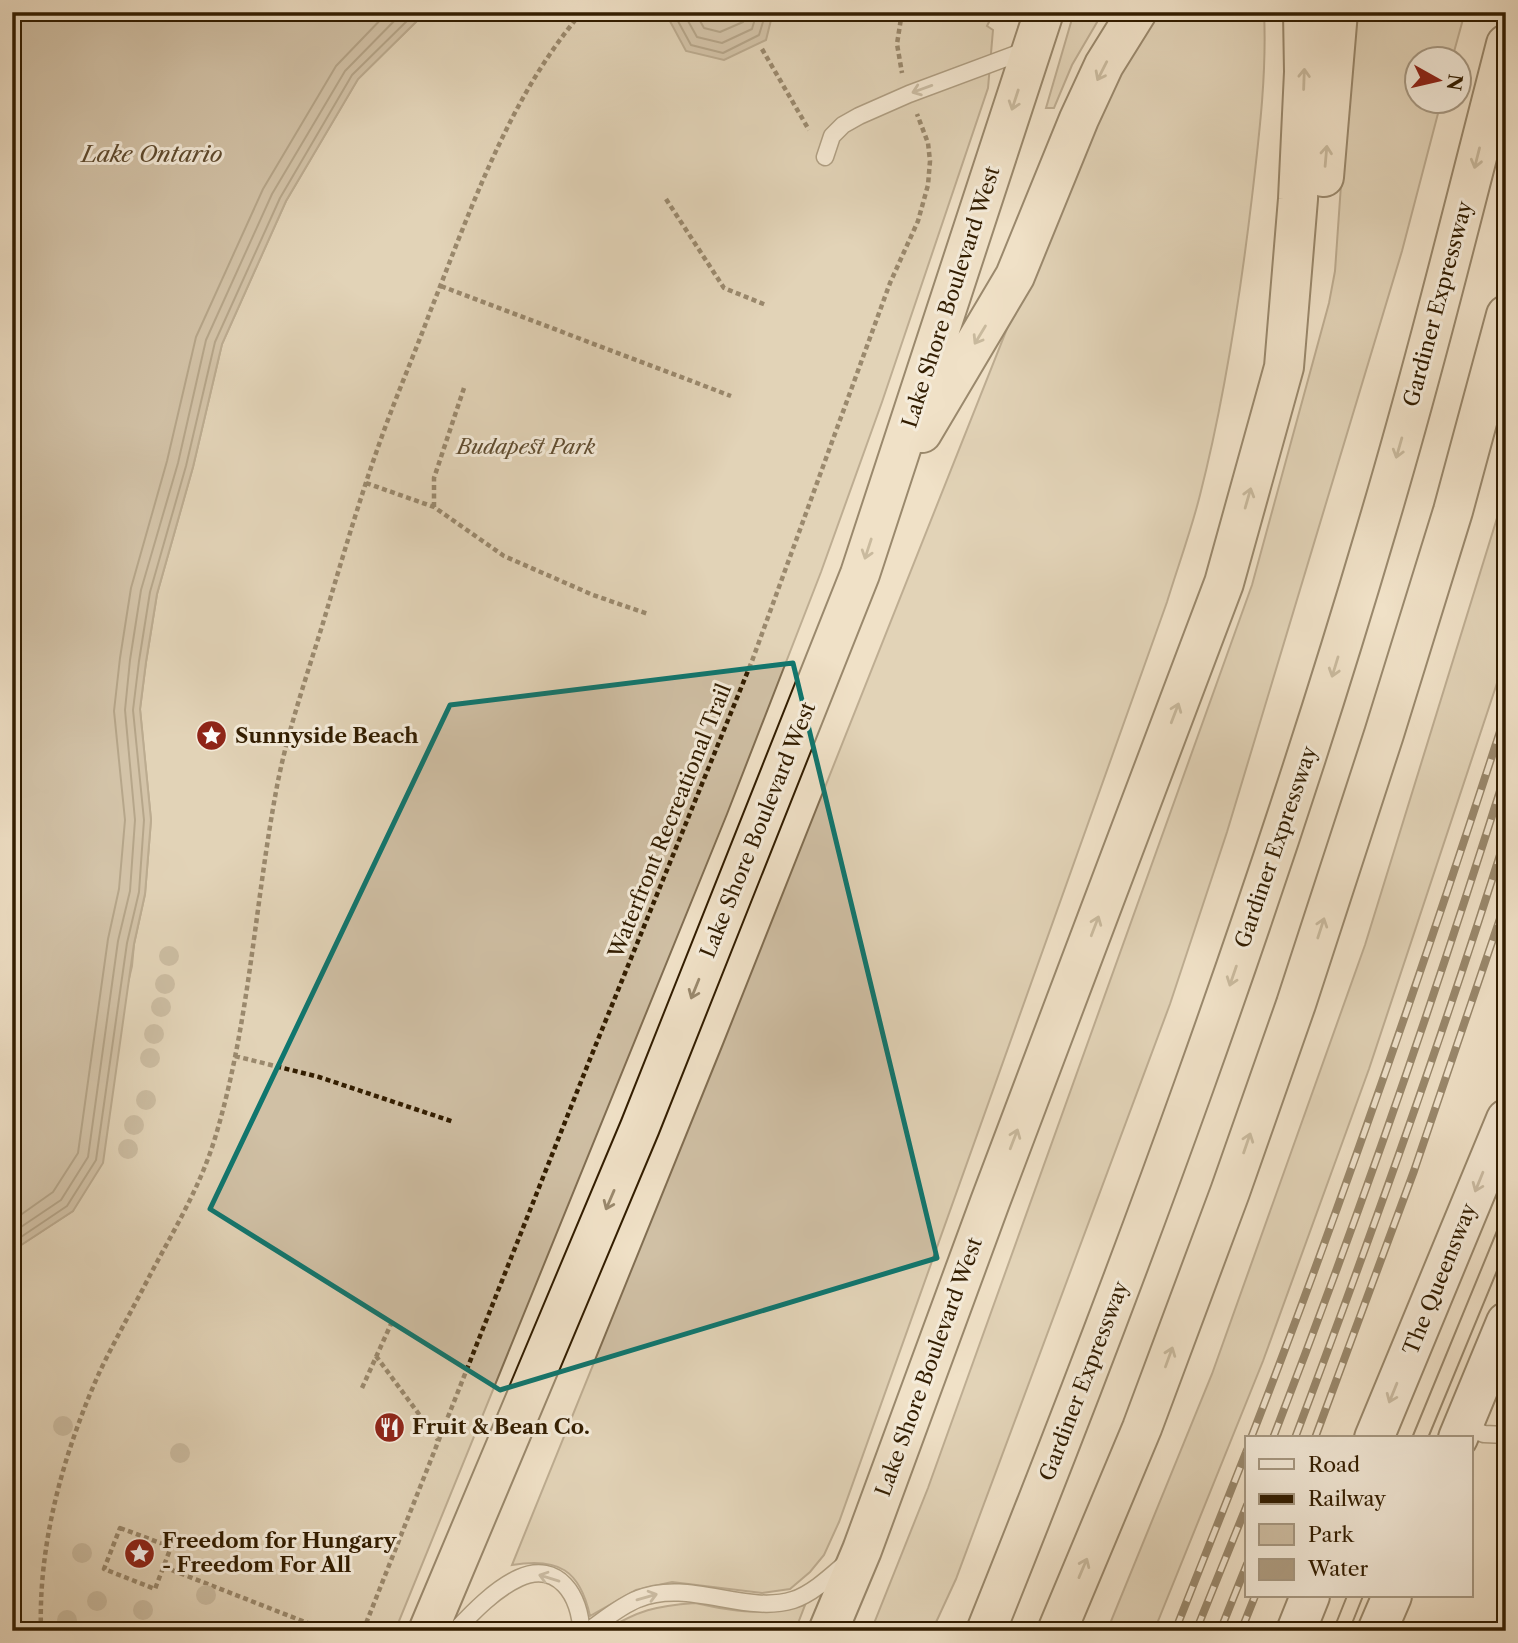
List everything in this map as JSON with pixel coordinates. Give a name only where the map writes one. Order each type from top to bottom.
[{"type":"highway","name":"Lake Shore Boulevard West","points":[[428,1631],[640,1127],[860,574],[1044,12]]},
{"type":"highway","points":[[886,493],[1015,276],[1079,119],[1104,65],[1137,12]]},
{"type":"highway","name":"Lake Shore Boulevard West","points":[[828,1631],[862,1550],[990,1202],[1224,583],[1284,367],[1298,187],[1304,72],[1303,12]]},
{"type":"highway","points":[[1284,367],[1321,216],[1338,12]]},
{"type":"highway","name":"Gardiner Expressway","points":[[986,1631],[1066,1432],[1159,1182],[1228,990],[1318,722],[1377,530],[1438,313],[1506,44]]},
{"type":"highway","points":[[1057,1631],[1142,1429],[1296,1004],[1453,511],[1506,315]]},
{"type":"main road","name":"The Queensway","points":[[1375,1436],[1506,1119]]},
{"type":"main road","points":[[1460,1432],[1506,1322]]},
{"type":"main road","points":[[1296,1631],[1309,1598]]},
{"type":"main road","points":[[1377,1631],[1391,1598]]},
{"type":"lane","points":[[825,156],[832,136],[843,125],[909,94],[1032,48]]},
{"type":"lane","points":[[1460,1432],[1506,1435]]},
{"type":"lane","points":[[588,1631],[638,1599],[660,1593],[698,1594],[763,1605],[794,1600],[862,1550]]},
{"type":"lane","points":[[455,1631],[503,1589],[520,1578],[534,1574],[549,1576],[562,1582],[572,1592],[579,1606],[582,1631]]},
{"type":"path","points":[[41,1631],[43,1576],[52,1519],[65,1467],[101,1370],[200,1179],[216,1134],[235,1056],[266,852],[285,753],[366,482],[481,183],[521,103],[561,37],[582,12]]},
{"type":"path","name":"Waterfront Recreational Trail","points":[[363,1631],[588,1064],[752,661],[890,283],[918,221],[930,173],[930,152],[898,55],[902,12]]},
{"type":"path","points":[[762,49],[825,156]]},
{"type":"path","points":[[666,199],[724,288],[766,304]]},
{"type":"path","points":[[440,286],[731,396]]},
{"type":"path","points":[[434,507],[434,478],[464,388]]},
{"type":"path","points":[[366,482],[434,507],[504,556],[593,595],[648,614]]},
{"type":"path","points":[[235,1056],[319,1077],[454,1122]]},
{"type":"path","points":[[362,1388],[391,1324]]},
{"type":"path","points":[[376,1356],[439,1440]]},
{"type":"path","points":[[120,1528],[172,1547],[164,1567],[155,1589],[104,1569],[120,1528]]},
{"type":"path","points":[[164,1567],[328,1631]]},
{"type":"highlighted area","points":[[793,663],[937,1258],[500,1390],[210,1209],[450,705]]},
{"type":"green space","name":"Budapest Park","points":[[426,12],[994,12],[987,26],[993,30],[988,88],[882,402],[821,572],[727,814],[395,1631],[12,1631],[12,1251],[73,1211],[132,966],[145,894],[151,820],[140,709],[157,594],[193,467],[222,344],[286,201],[358,79]]},
{"type":"green space","points":[[1074,12],[1103,12],[1072,65],[1054,108],[1046,108]]},
{"type":"green space","points":[[1153,12],[1264,12],[1265,35],[1257,151],[1231,347],[1200,495],[1167,602],[839,1522],[824,1555],[810,1572],[790,1589],[762,1593],[672,1582],[636,1590],[590,1616],[580,1588],[564,1570],[542,1563],[512,1565],[723,1044],[1070,170]]},
{"type":"green space","points":[[1353,12],[1465,12],[1456,46],[1402,46],[1402,116],[1437,116],[1402,251],[1227,832],[1170,1004],[956,1579],[932,1631],[871,1631],[928,1488],[1252,585],[1329,303],[1335,271]]},
{"type":"green space","points":[[1506,489],[1506,655],[1369,1069],[1263,1361],[1154,1631],[1107,1631],[1212,1374],[1365,945]]},
{"type":"green space","points":[[695,1603],[750,1611],[805,1605],[795,1631],[604,1631],[648,1610]]},
{"type":"water","name":"Lake Ontario","points":[[12,12],[426,12],[358,79],[286,201],[222,344],[193,467],[157,594],[146,662],[140,709],[151,820],[145,894],[134,944],[103,1163],[73,1211],[12,1251]]},
{"type":"water","points":[[665,12],[773,12],[766,40],[724,60],[686,51]]},
{"type":"tram line","points":[[1413,1436],[1506,1209]]},
{"type":"tram line","points":[[1429,1436],[1506,1249]]},
{"type":"tram line","points":[[1333,1631],[1346,1598]]},
{"type":"tram line","points":[[1349,1631],[1362,1598]]},
{"type":"railway","points":[[1252,1436],[1384,1077],[1506,713]]},
{"type":"railway","points":[[1274,1436],[1395,1107],[1506,772]]},
{"type":"railway","points":[[1296,1436],[1405,1138],[1506,836]]},
{"type":"railway","points":[[1316,1436],[1414,1171],[1506,901]]},
{"type":"railway","points":[[1175,1631],[1245,1455]]},
{"type":"railway","points":[[1196,1631],[1245,1510]]},
{"type":"railway","points":[[1220,1631],[1245,1569]]},
{"type":"railway","points":[[1241,1631],[1254,1598]]},
{"type":"place","name":"Sunnyside Beach","points":[[212,736]]},
{"type":"place","name":"Fruit & Bean Co.","points":[[389,1427]]},
{"type":"place","name":"Freedom for Hungary - Freedom For All","points":[[139,1553]]}]
